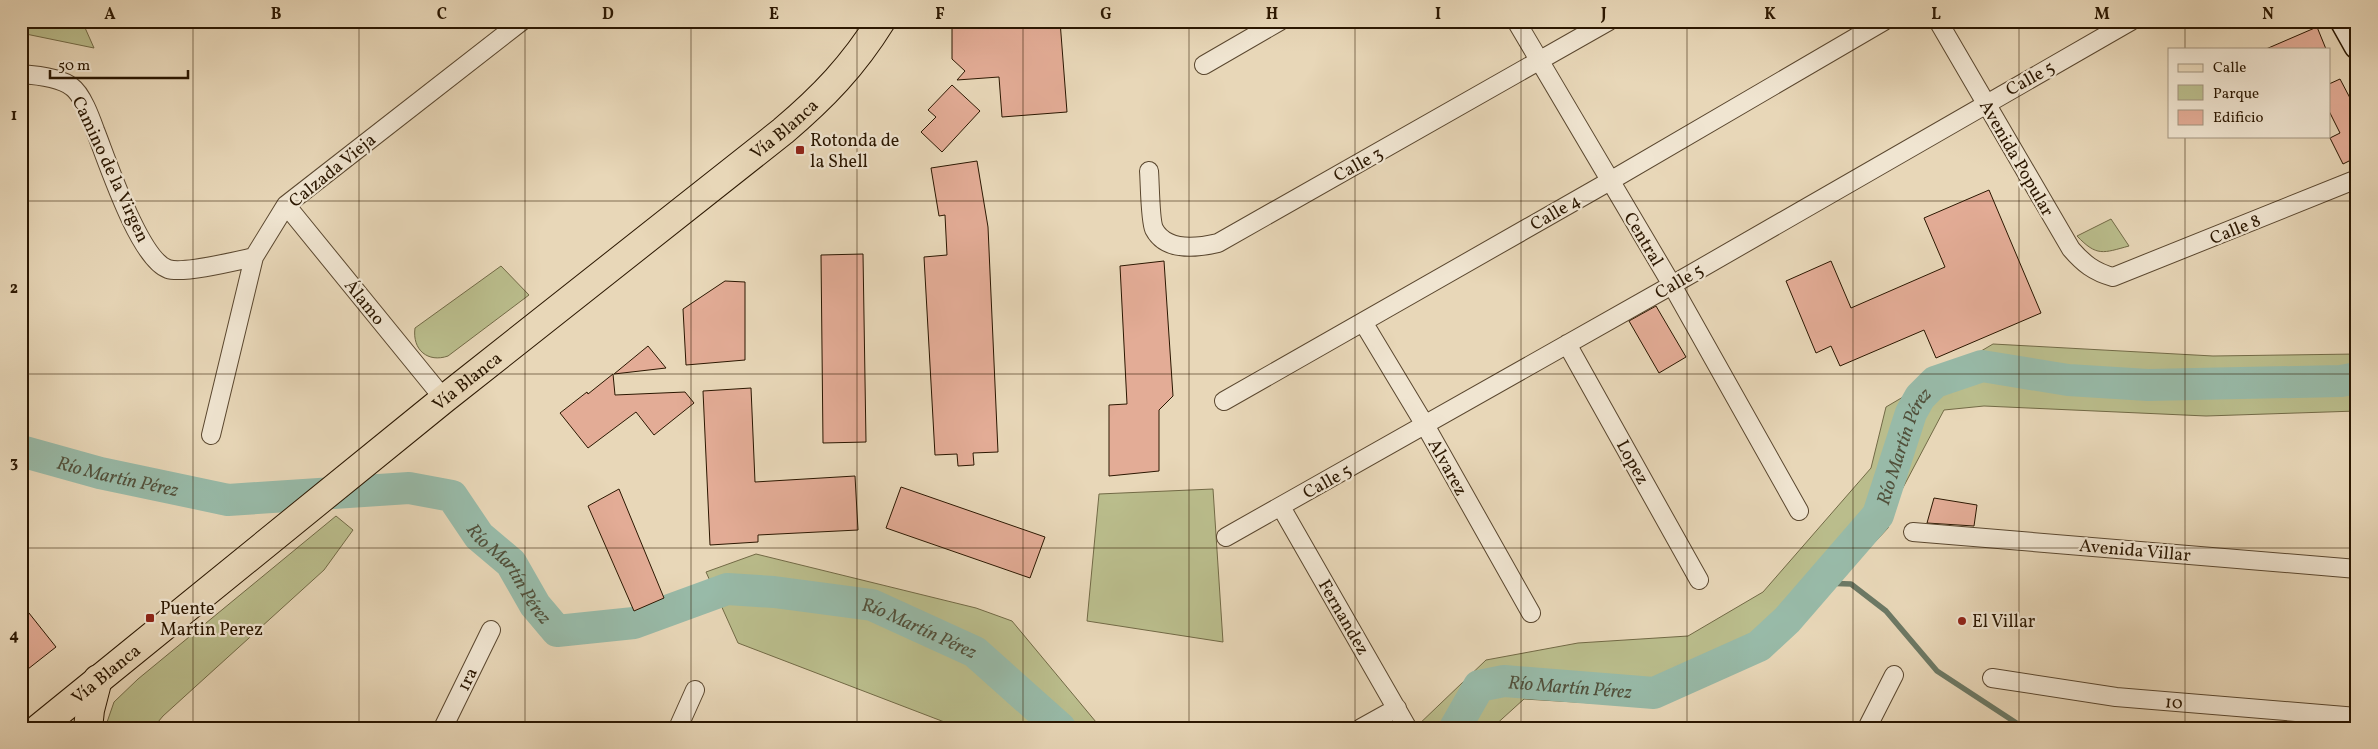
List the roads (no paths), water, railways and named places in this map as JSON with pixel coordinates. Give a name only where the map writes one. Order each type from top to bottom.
[{"type":"main road","name":"Vía Blanca","points":[[39,728],[444,399],[745,162],[819,100],[850,68],[881,21]]},
{"type":"main road","points":[[2343,21],[2357,46]]},
{"type":"main road","points":[[88,728],[90,710],[98,679]]},
{"type":"street","name":"Calzada Vieja","points":[[211,435],[254,257],[286,205],[522,21]]},
{"type":"street","points":[[1204,65],[1280,21]]},
{"type":"street","name":"Central","points":[[1516,21],[1672,285],[1799,511]]},
{"type":"street","name":"Calle 3","points":[[1149,171],[1154,228],[1160,237],[1180,247],[1199,248],[1218,243],[1540,62],[1609,21]]},
{"type":"street","name":"Calle 4","points":[[1224,401],[1610,181],[1884,21]]},
{"type":"street","name":"Avenida Popular","points":[[1938,21],[2071,249],[2098,274],[2113,277]]},
{"type":"street","name":"Calle 5","points":[[1226,537],[1425,426],[1985,103],[2131,21]]},
{"type":"street","name":"Camino de la Virgen","points":[[21,74],[42,76],[73,87],[88,111],[124,206],[155,262],[169,270],[254,257]]},
{"type":"street","name":"Calle 8","points":[[2113,277],[2357,179]]},
{"type":"street","name":"Álamo","points":[[286,205],[444,399]]},
{"type":"street","name":"Alvarez","points":[[1363,322],[1425,426],[1531,613]]},
{"type":"street","name":"Lopez","points":[[1567,344],[1699,580]]},
{"type":"street","name":"Fernandez","points":[[1281,507],[1407,727]]},
{"type":"street","name":"Avenida Villar","points":[[1913,532],[2357,569]]},
{"type":"street","name":"1ra","points":[[442,728],[491,630]]},
{"type":"street","points":[[1866,728],[1894,675]]},
{"type":"street","name":"10","points":[[1992,678],[2116,697],[2357,717]]},
{"type":"street","points":[[678,728],[695,690]]},
{"type":"street","points":[[1361,728],[1397,708]]},
{"type":"waterway","name":"Río Martín Pérez","points":[[1455,728],[1479,686],[1504,681],[1654,693],[1759,646],[1787,620],[1878,515],[1911,413],[1920,397],[1935,382],[1982,366],[2068,380],[2148,385],[2341,381],[2357,378]]},
{"type":"waterway","name":"Río Martín Pérez","points":[[21,451],[100,473],[228,500],[409,488],[452,496],[479,536],[511,563],[535,605],[557,631],[634,623],[727,589],[774,592],[872,605],[975,652],[1060,728]]},
{"type":"waterway","points":[[1821,583],[1851,584],[1886,611],[1937,671],[2024,728]]},
{"type":"place","name":"Rotonda de la Shell","points":[[800,150]]},
{"type":"place","name":"Puente Martin Perez","points":[[150,618]]},
{"type":"place","name":"El Villar","points":[[1962,621]]}]
